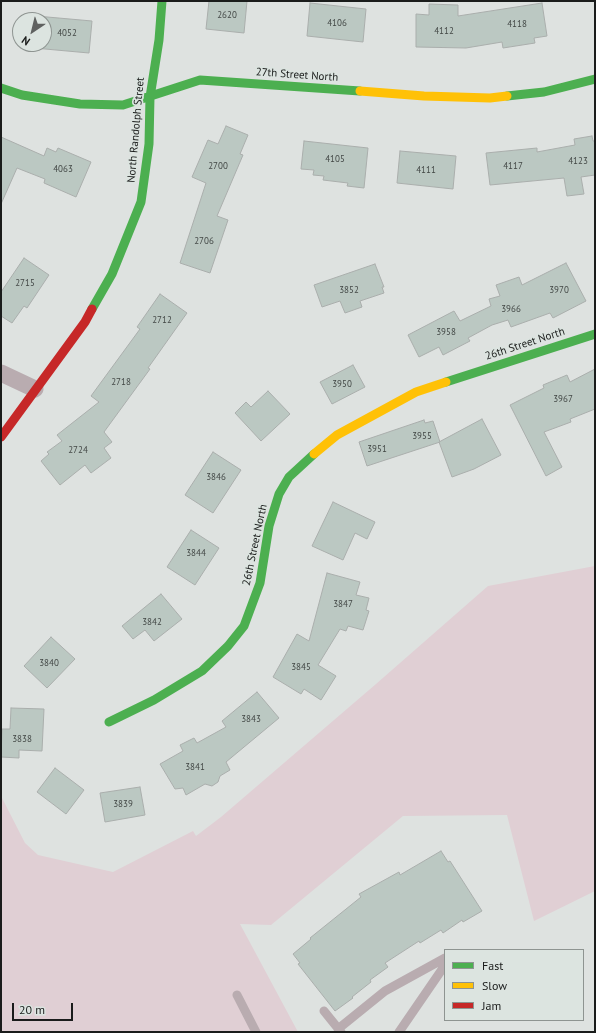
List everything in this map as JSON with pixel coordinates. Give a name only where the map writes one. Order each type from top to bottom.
[{"type":"street","name":"North Randolph Street","points":[[1,437],[85,322],[112,274],[141,202],[149,144],[150,97],[162,1]]},
{"type":"street","name":"27th Street North","points":[[1,88],[22,95],[80,104],[123,105],[200,80],[424,96],[490,98],[544,92],[595,79]]},
{"type":"street","name":"26th Street North","points":[[109,722],[154,700],[202,671],[228,646],[244,626],[260,583],[269,526],[279,494],[289,478],[319,449],[337,435],[416,392],[595,334]]},
{"type":"street","points":[[1,374],[35,389]]},
{"type":"lane","points":[[324,1011],[340,1030],[385,991],[444,959]]},
{"type":"lane","points":[[399,1032],[444,966]]},
{"type":"lane","points":[[237,995],[256,1032]]},
{"type":"shaded area","points":[[595,566],[595,891],[534,921],[507,815],[403,816],[271,925],[240,924],[298,1032],[1,1032],[1,796],[25,843],[38,855],[113,872],[193,831],[196,836],[221,817],[488,586]]},
{"type":"building","points":[[209,1],[247,1],[244,33],[206,29]]},
{"type":"building","points":[[310,3],[366,9],[363,42],[307,36]]},
{"type":"building","points":[[542,3],[547,36],[534,38],[535,43],[503,48],[502,42],[466,48],[416,47],[416,14],[429,15],[429,4],[458,5],[458,16]]},
{"type":"building","points":[[52,17],[92,21],[89,53],[52,50]]},
{"type":"building","points":[[226,126],[248,135],[240,154],[243,155],[217,216],[228,220],[210,273],[180,263],[206,183],[192,177],[208,140],[218,144]]},
{"type":"building","points":[[592,136],[593,141],[595,141],[595,175],[581,177],[584,194],[567,196],[564,178],[490,185],[486,153],[537,148],[537,152],[575,145],[574,139]]},
{"type":"building","points":[[1,137],[44,156],[47,148],[56,152],[58,148],[91,162],[76,197],[44,183],[45,179],[17,168],[1,204]]},
{"type":"building","points":[[304,141],[368,148],[364,188],[347,186],[348,183],[323,180],[324,176],[313,175],[314,170],[301,169]]},
{"type":"building","points":[[400,151],[456,156],[453,189],[397,183]]},
{"type":"building","points":[[24,258],[49,275],[27,308],[24,306],[12,323],[1,316],[1,292]]},
{"type":"building","points":[[566,263],[586,301],[553,318],[550,313],[511,327],[508,320],[492,325],[468,338],[470,341],[443,355],[439,347],[419,357],[408,335],[454,311],[460,321],[491,306],[489,299],[500,296],[496,285],[519,277],[522,285]]},
{"type":"building","points":[[375,264],[384,287],[382,287],[384,293],[360,301],[362,307],[345,313],[340,301],[322,307],[314,285]]},
{"type":"building","points":[[160,294],[187,313],[148,368],[150,369],[104,432],[112,442],[104,448],[111,458],[91,473],[85,465],[60,485],[41,461],[49,454],[47,452],[62,441],[57,435],[99,402],[91,396],[140,329],[137,327]]},
{"type":"building","points":[[353,365],[365,387],[332,404],[320,382]]},
{"type":"building","points":[[595,369],[595,409],[570,419],[571,422],[544,432],[562,467],[546,476],[510,405],[544,388],[543,385],[567,375],[570,382]]},
{"type":"building","points":[[268,391],[290,414],[261,441],[235,413],[246,402],[251,407]]},
{"type":"building","points":[[482,419],[501,455],[474,469],[452,477],[439,442]]},
{"type":"building","points":[[424,420],[425,423],[433,421],[440,442],[367,466],[359,442]]},
{"type":"building","points":[[213,452],[241,470],[213,513],[185,495]]},
{"type":"building","points":[[333,502],[375,522],[367,539],[355,533],[343,560],[312,546]]},
{"type":"building","points":[[191,530],[219,548],[195,585],[167,567]]},
{"type":"building","points":[[327,573],[360,582],[356,595],[369,598],[366,610],[369,611],[363,630],[348,626],[346,631],[340,629],[318,665],[336,676],[321,700],[304,689],[301,694],[273,677],[297,634],[309,641]]},
{"type":"building","points":[[161,594],[182,619],[154,641],[145,630],[133,639],[122,626]]},
{"type":"building","points":[[51,637],[75,659],[47,688],[24,666]]},
{"type":"building","points":[[257,692],[279,718],[226,762],[230,770],[220,776],[218,782],[212,786],[205,784],[186,795],[183,788],[175,789],[160,764],[183,751],[180,745],[194,738],[197,743],[226,727],[222,721]]},
{"type":"building","points":[[11,708],[44,709],[42,751],[19,750],[19,758],[1,757],[2,729],[10,729]]},
{"type":"building","points":[[55,768],[84,790],[66,814],[37,792]]},
{"type":"building","points":[[140,787],[145,815],[105,822],[100,793]]},
{"type":"building","points":[[441,851],[448,862],[450,861],[482,911],[463,922],[462,920],[443,933],[441,930],[420,943],[419,941],[385,963],[388,967],[370,980],[371,982],[352,997],[353,998],[335,1011],[298,964],[300,963],[293,954],[311,939],[310,938],[361,897],[359,894],[399,872],[400,875]]},
{"type":"traffic: fast","points":[[92,309],[112,274],[141,202],[149,144],[150,97],[159,40],[162,1]]},
{"type":"traffic: fast","points":[[507,96],[544,92],[595,79]]},
{"type":"traffic: fast","points":[[1,88],[22,95],[80,104],[123,105],[200,80],[360,91]]},
{"type":"traffic: fast","points":[[446,382],[595,334]]},
{"type":"traffic: fast","points":[[109,722],[154,700],[202,671],[228,646],[244,626],[260,583],[269,526],[279,494],[289,477],[314,454]]},
{"type":"traffic: slow","points":[[360,91],[424,96],[490,98],[507,96]]},
{"type":"traffic: slow","points":[[314,454],[337,435],[416,392],[446,382]]},
{"type":"traffic: jam","points":[[1,437],[85,322],[92,309]]}]
